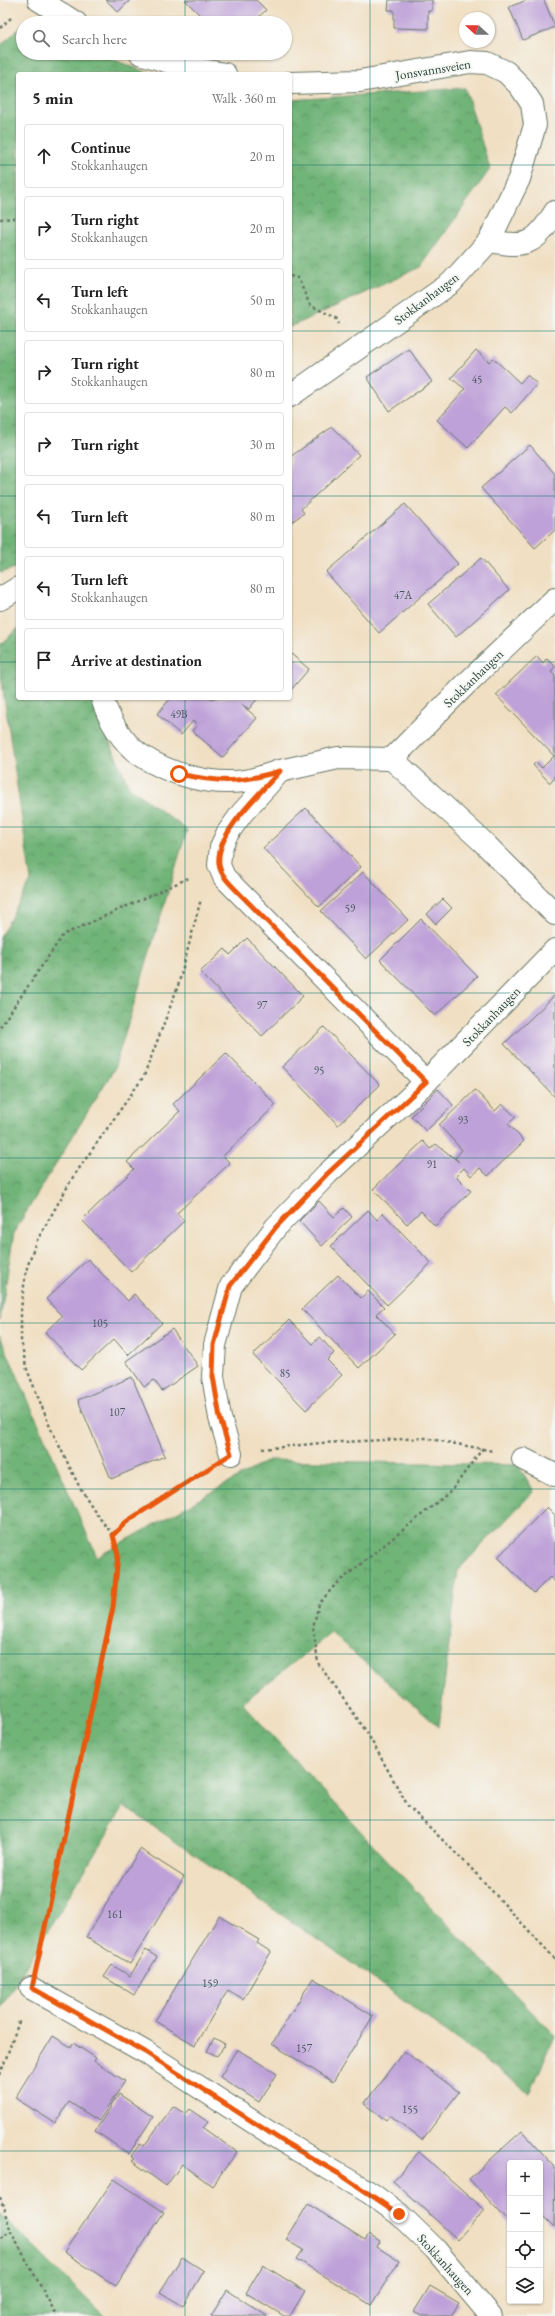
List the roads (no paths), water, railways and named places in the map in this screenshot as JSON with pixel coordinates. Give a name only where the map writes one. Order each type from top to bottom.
[{"type":"street","points":[[39,0],[65,16]]},
{"type":"street","points":[[162,60],[185,67],[214,72]]},
{"type":"street","name":"Jonsvannsveien","points":[[292,84],[360,82],[446,65],[470,62],[486,63],[506,72],[520,86],[532,104],[535,125],[519,179],[489,241]]},
{"type":"street","points":[[489,241],[514,246],[531,241],[546,227],[555,212]]},
{"type":"street","name":"Stokkanhaugen","points":[[292,395],[451,283],[489,241]]},
{"type":"street","points":[[0,599],[16,589]]},
{"type":"street","name":"Stokkanhaugen","points":[[392,759],[465,685],[555,599]]},
{"type":"street","points":[[103,700],[114,724],[126,742],[138,754],[179,774],[207,780],[250,780],[280,771],[338,758],[392,759],[482,841],[555,914]]},
{"type":"street","points":[[280,771],[242,813],[227,834],[221,847],[219,865],[224,876],[238,892],[426,1082]]},
{"type":"street","name":"Stokkanhaugen","points":[[231,1454],[220,1418],[213,1376],[214,1345],[230,1286],[276,1227],[327,1174],[426,1082],[555,950]]},
{"type":"street","points":[[523,1459],[555,1475]]},
{"type":"street","name":"Stokkanhaugen","points":[[32,1988],[145,2052],[284,2142],[370,2193],[399,2214],[435,2249],[491,2316]]}]
